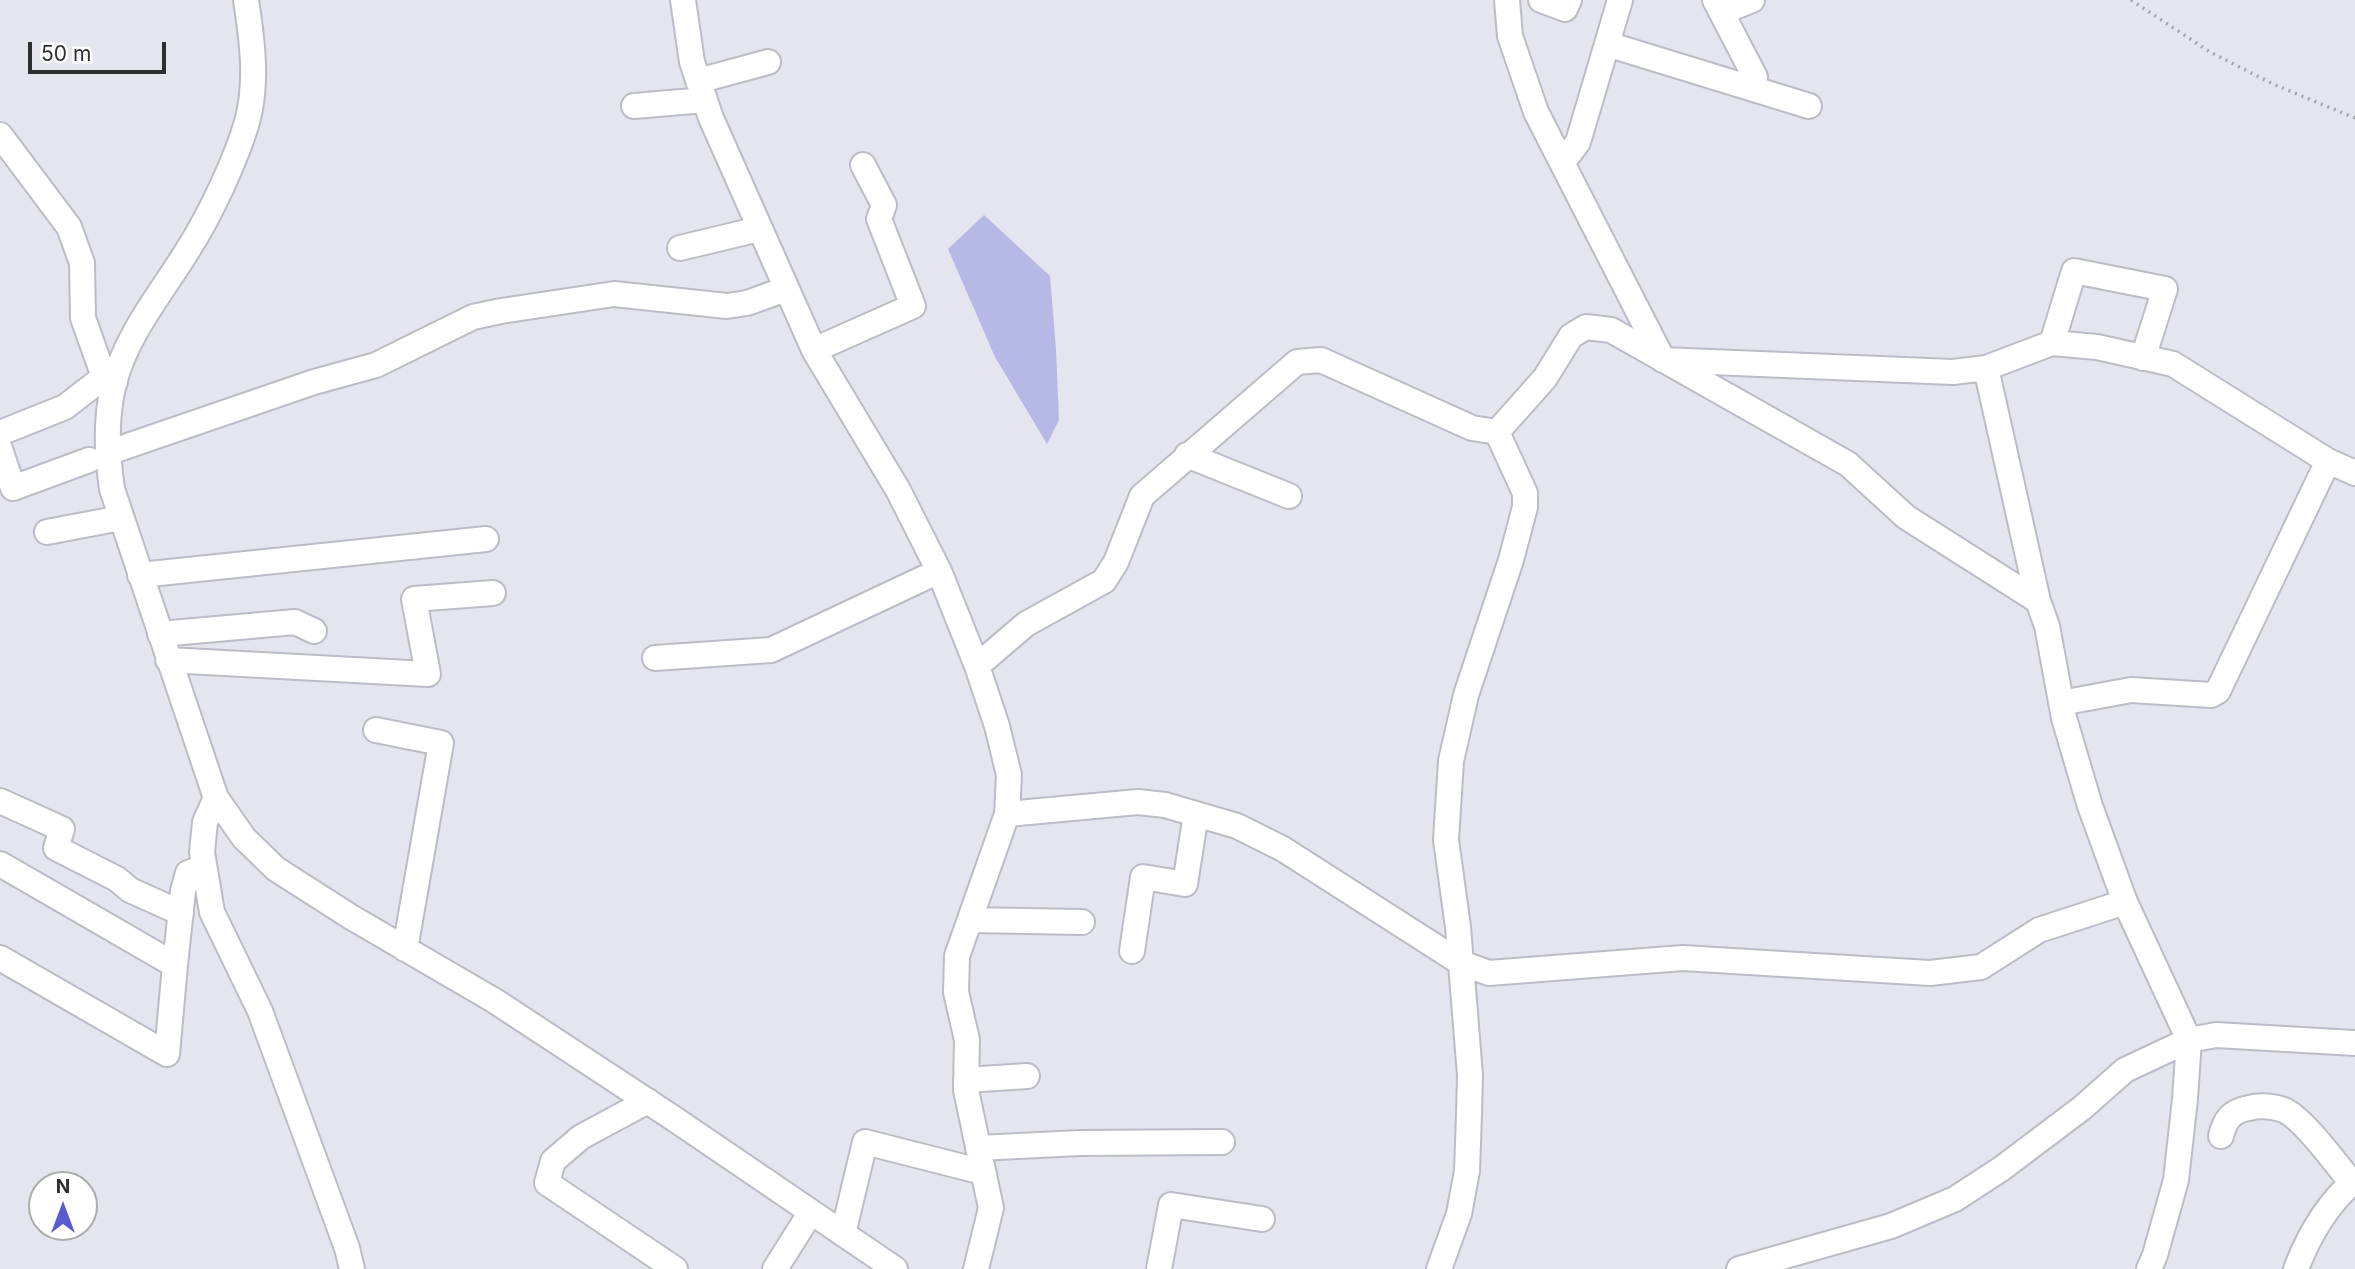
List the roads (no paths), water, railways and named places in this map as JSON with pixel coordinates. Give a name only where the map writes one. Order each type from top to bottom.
[{"type":"street","points":[[246,0],[252,41],[253,79],[247,120],[231,166],[191,246],[144,318],[109,380],[65,407],[2,431],[13,488],[314,382],[376,365],[473,317],[614,294],[727,306],[747,303],[786,289]]},
{"type":"street","points":[[683,0],[692,62],[701,90],[758,229],[814,350],[898,490],[939,571],[977,666],[997,726],[1009,775],[1007,814],[957,956],[956,992],[967,1040],[966,1090],[991,1208],[976,1269]]},
{"type":"street","points":[[1507,0],[1510,36],[1535,113],[1563,162],[1663,360]]},
{"type":"street","points":[[1541,0],[1565,9],[1569,0]]},
{"type":"street","points":[[1563,162],[1578,142],[1620,0]]},
{"type":"street","points":[[1752,0],[1718,6],[1755,77],[1753,89]]},
{"type":"street","points":[[1607,44],[1809,106]]},
{"type":"street","points":[[634,106],[701,90],[768,62]]},
{"type":"street","points":[[0,135],[69,227],[82,263],[83,318],[109,380],[108,416],[98,456],[112,489],[216,798],[244,838],[276,869],[495,1001],[895,1269]]},
{"type":"street","points":[[814,350],[913,306],[879,219],[884,205],[863,164]]},
{"type":"street","points":[[680,248],[758,229]]},
{"type":"street","points":[[2052,344],[2074,271],[2165,289],[2143,358]]},
{"type":"street","points":[[1497,432],[1545,378],[1571,335],[1586,327],[1611,330],[1848,464],[1906,517],[2038,601]]},
{"type":"street","points":[[1663,360],[1953,372],[1986,368],[2052,344],[2097,347],[2173,364],[2328,461],[2355,473]]},
{"type":"street","points":[[977,666],[1026,624],[1104,581],[1116,562],[1142,496],[1297,362],[1321,360],[1472,428],[1497,432]]},
{"type":"street","points":[[1986,368],[2038,601],[2047,626],[2061,704],[2090,806],[2125,902],[2189,1040],[2176,1180],[2149,1269]]},
{"type":"street","points":[[1439,1269],[1459,1214],[1467,1171],[1469,1075],[1461,963],[1446,840],[1451,761],[1466,695],[1511,560],[1525,507],[1525,493],[1497,432]]},
{"type":"street","points":[[1187,455],[1289,496]]},
{"type":"street","points":[[2061,704],[2132,690],[2211,695],[2218,691],[2328,461]]},
{"type":"street","points":[[47,532],[121,517]]},
{"type":"street","points":[[140,575],[486,540]]},
{"type":"street","points":[[655,658],[771,650],[939,571]]},
{"type":"street","points":[[168,660],[428,674],[414,599],[493,593]]},
{"type":"street","points":[[160,634],[295,622],[314,631]]},
{"type":"street","points":[[376,730],[441,743],[405,949]]},
{"type":"street","points":[[216,798],[205,822],[202,852],[212,912],[260,1011],[352,1269]]},
{"type":"street","points":[[0,802],[62,829],[57,848],[117,879],[130,890],[181,913]]},
{"type":"street","points":[[1007,814],[1138,802],[1165,805],[1237,826],[1283,849],[1461,963],[1489,973],[1683,958],[1930,972],[1981,967],[2039,930],[2125,902]]},
{"type":"street","points":[[1132,951],[1143,877],[1185,884],[1196,814]]},
{"type":"street","points":[[0,864],[175,965]]},
{"type":"street","points":[[0,958],[167,1054],[181,913],[188,873],[204,867]]},
{"type":"street","points":[[970,920],[1082,922]]},
{"type":"street","points":[[1739,1269],[1891,1226],[1955,1199],[2001,1169],[2082,1108],[2125,1070],[2189,1040],[2216,1035],[2355,1043]]},
{"type":"street","points":[[967,1080],[1027,1076]]},
{"type":"street","points":[[648,1101],[581,1137],[553,1161],[547,1183],[675,1269]]},
{"type":"street","points":[[2221,1136],[2225,1122],[2234,1112],[2266,1106],[2286,1111],[2305,1127],[2354,1181],[2336,1196],[2307,1241],[2296,1269]]},
{"type":"street","points":[[843,1234],[865,1142],[981,1160],[1080,1143],[1222,1142]]},
{"type":"street","points":[[1159,1269],[1171,1205],[1262,1219]]},
{"type":"street","points":[[775,1269],[811,1212]]}]
